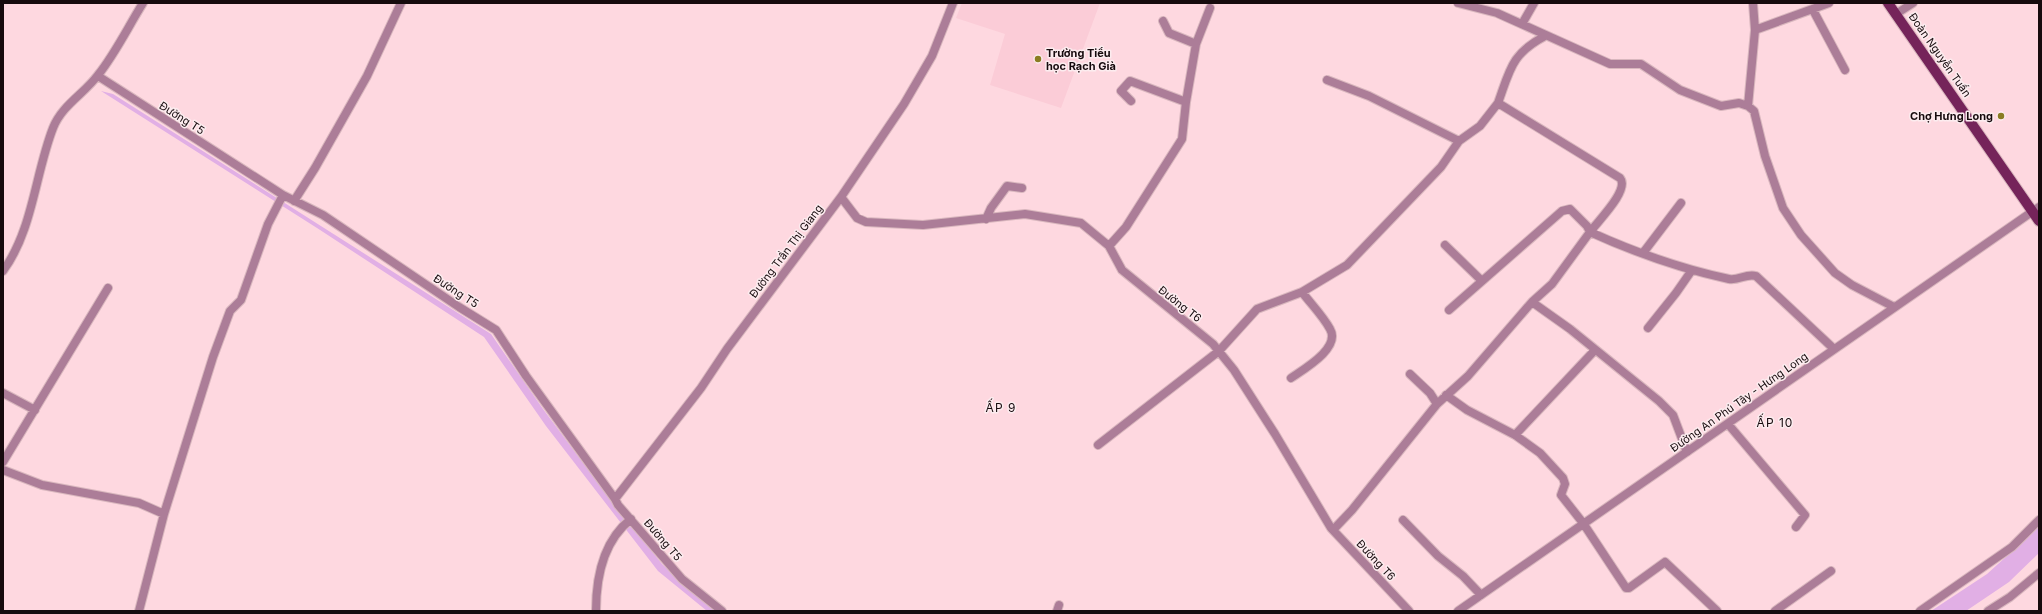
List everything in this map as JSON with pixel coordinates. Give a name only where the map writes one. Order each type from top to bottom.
[{"type":"main road","name":"Đoàn Nguyễn Tuấn","points":[[1888,3],[2036,209],[2039,221]]},
{"type":"street","points":[[3,271],[10,262],[21,236],[53,127],[73,99],[98,76],[143,3]]},
{"type":"street","points":[[294,201],[315,168],[367,76],[401,3]]},
{"type":"street","name":"Đường Trần Thị Giang","points":[[616,499],[701,388],[727,349],[841,197],[904,104],[932,56],[953,3]]},
{"type":"street","points":[[1458,3],[1497,13],[1545,36],[1610,64],[1641,64],[1680,90],[1721,106],[1739,104],[1748,106],[1754,111],[1765,156],[1783,208],[1801,235],[1835,273],[1852,285],[1894,307]]},
{"type":"street","points":[[1522,24],[1534,3]]},
{"type":"street","points":[[1748,106],[1755,30],[1753,3]]},
{"type":"street","points":[[1755,30],[1829,3]]},
{"type":"street","points":[[1896,14],[1913,3]]},
{"type":"street","points":[[1109,246],[1126,227],[1179,147],[1182,139],[1186,102],[1196,44],[1210,8]]},
{"type":"street","points":[[1813,10],[1845,70]]},
{"type":"street","points":[[1162,21],[1169,33],[1196,44]]},
{"type":"street","points":[[1098,445],[1219,351],[1257,310],[1302,292],[1347,265],[1441,166],[1459,141],[1480,126],[1498,103],[1515,58],[1530,45],[1545,36]]},
{"type":"street","name":"Đường T5","points":[[98,76],[282,196],[323,215],[459,307],[496,330],[526,376],[630,520],[682,579],[722,611]]},
{"type":"street","points":[[1327,80],[1369,96],[1459,141]]},
{"type":"street","points":[[1131,101],[1121,91],[1130,81],[1186,102]]},
{"type":"street","points":[[1333,530],[1352,510],[1437,404],[1446,394],[1468,376],[1532,302],[1552,284],[1619,195],[1623,181],[1498,103]]},
{"type":"street","points":[[986,219],[1007,186],[1022,188]]},
{"type":"street","points":[[139,611],[164,514],[213,357],[230,310],[241,300],[268,224],[282,196]]},
{"type":"street","name":"Đường T6","points":[[841,197],[856,218],[866,222],[923,226],[1025,214],[1081,223],[1109,246],[1122,270],[1213,344],[1219,351],[1234,370],[1275,434],[1306,489],[1333,530],[1409,611]]},
{"type":"street","points":[[1643,253],[1681,203]]},
{"type":"street","points":[[1449,310],[1562,211],[1570,209],[1576,214],[1590,232],[1615,243],[1692,270],[1733,280],[1750,275],[1756,276],[1834,349]]},
{"type":"street","name":"Đường An Phú Tây - Hưng Long","points":[[1458,611],[2036,209]]},
{"type":"street","points":[[1445,245],[1482,281]]},
{"type":"street","points":[[1648,328],[1692,270]]},
{"type":"street","points":[[3,462],[108,288]]},
{"type":"street","points":[[1291,378],[1327,350],[1333,338],[1331,330],[1302,292]]},
{"type":"street","points":[[1532,302],[1659,401],[1673,415],[1687,452]]},
{"type":"street","points":[[1515,435],[1595,350]]},
{"type":"street","points":[[1410,374],[1430,393],[1437,404]]},
{"type":"street","points":[[3,393],[35,410]]},
{"type":"street","points":[[1446,394],[1467,410],[1515,435],[1540,453],[1563,478],[1565,484],[1561,495],[1583,523],[1627,588],[1664,562],[1667,563],[1717,611]]},
{"type":"street","points":[[1728,424],[1805,515],[1796,527]]},
{"type":"street","points":[[3,470],[42,485],[139,503],[164,514]]},
{"type":"street","points":[[596,611],[598,582],[603,559],[621,527],[630,520]]},
{"type":"street","points":[[1403,520],[1438,556],[1463,576],[1481,595]]},
{"type":"street","points":[[1920,611],[2012,547],[2039,520]]},
{"type":"street","points":[[1780,609],[1830,571]]},
{"type":"street","points":[[1988,611],[2010,597],[2039,574]]},
{"type":"shaded area","name":"Trường Tiểu học Rạch Già","points":[[962,3],[1100,3],[1061,108],[990,85],[1005,34],[956,18]]},
{"type":"shaded area","points":[[101,91],[113,94],[491,334],[543,409],[601,487],[662,564],[717,611],[707,611],[658,571],[546,426],[484,337],[317,228]]},
{"type":"shaded area","points":[[2039,527],[2039,553],[2009,582],[1966,611],[1931,611],[1987,574]]},
{"type":"place","name":"Trường Tiểu học Rạch Già","points":[[1038,59]]},
{"type":"place","name":"Chợ Hưng Long","points":[[2001,116]]},
{"type":"district","name":"ẤP 9","points":[[1001,408]]},
{"type":"district","name":"ẤP 10","points":[[1775,423]]}]
